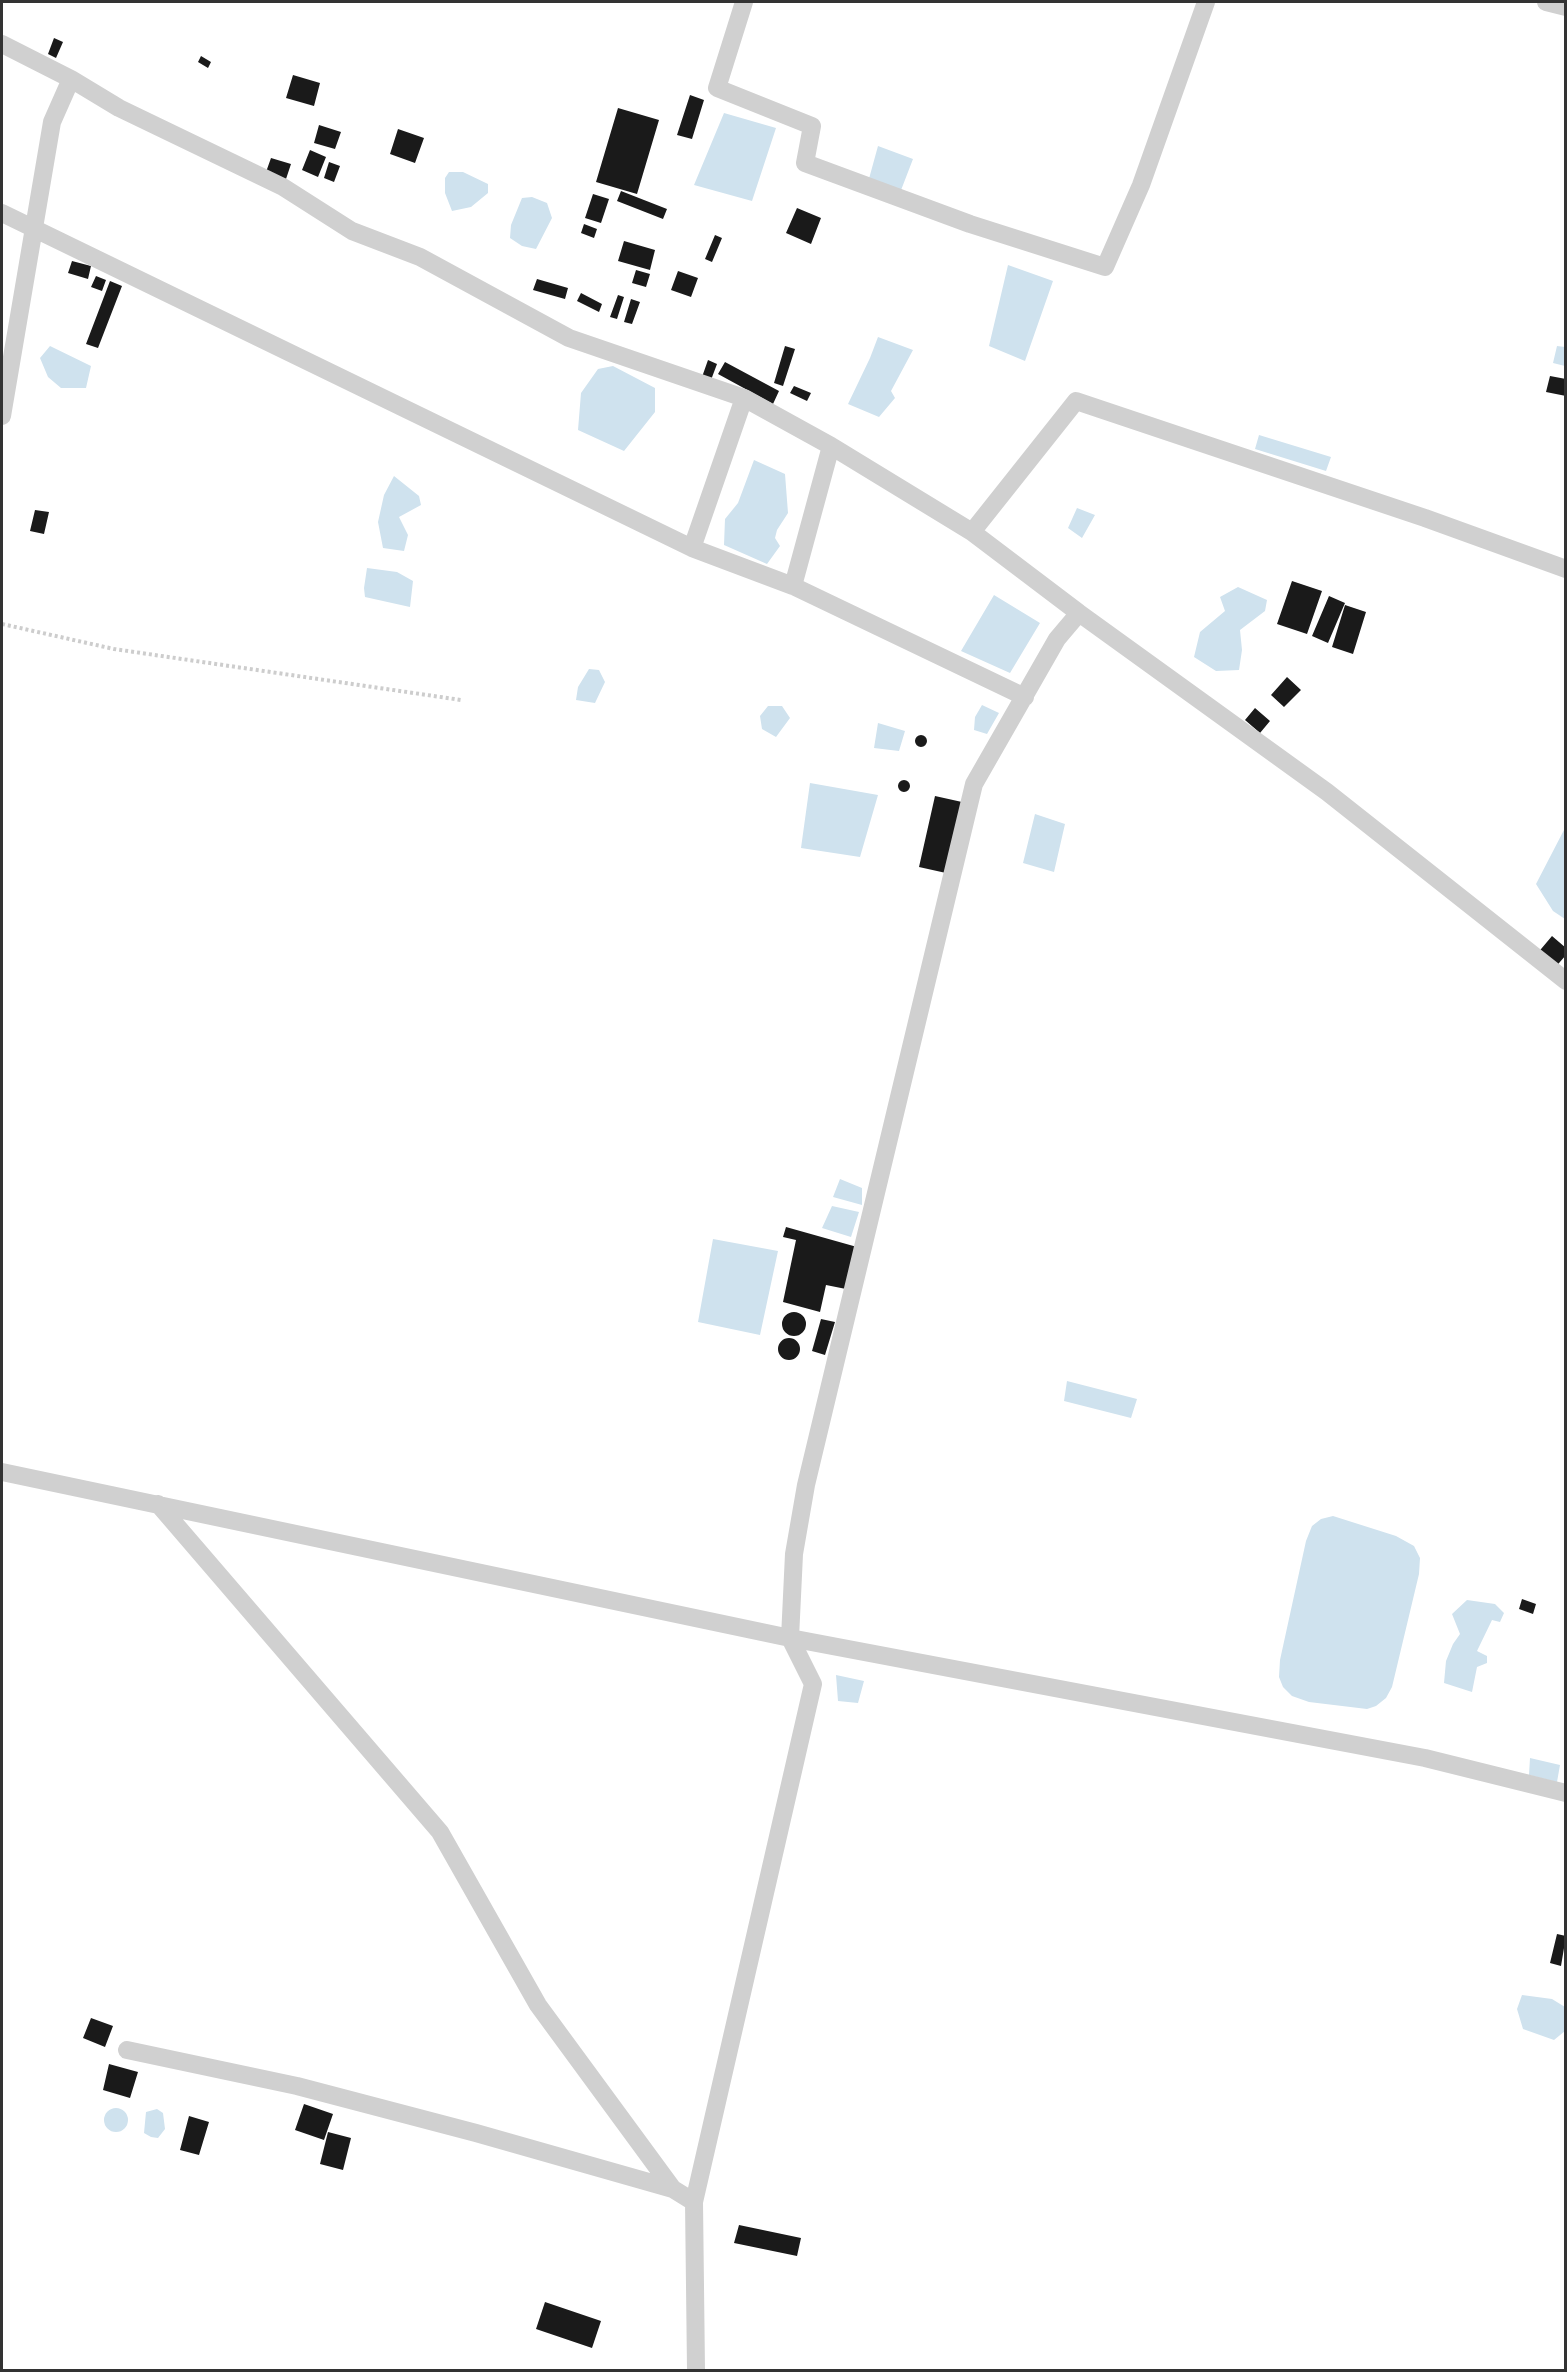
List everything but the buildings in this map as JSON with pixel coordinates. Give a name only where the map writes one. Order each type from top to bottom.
[{"type":"street","points":[[744,2],[717,88],[812,126],[805,163],[970,224],[1105,267],[1141,185],[1206,2]]},
{"type":"street","points":[[1546,2],[1566,6]]},
{"type":"street","points":[[2,44],[71,79],[119,108],[282,187],[352,231],[420,257],[569,338],[744,398],[831,446],[972,532],[1079,613],[1328,792],[1566,981]]},
{"type":"street","points":[[2,416],[52,122],[71,79]]},
{"type":"street","points":[[2,213],[692,548],[793,586],[1025,696]]},
{"type":"street","points":[[692,548],[744,398]]},
{"type":"street","points":[[972,532],[1076,401],[1425,518],[1566,569]]},
{"type":"street","points":[[793,586],[831,446]]},
{"type":"street","points":[[696,2370],[694,2202],[813,1684],[790,1638],[794,1554],[806,1485],[974,784],[1058,639],[1079,613]]},
{"type":"street","points":[[2,1472],[790,1638],[1425,1758],[1566,1793]]},
{"type":"street","points":[[158,1504],[440,1832],[538,2005],[673,2188]]},
{"type":"street","points":[[127,2050],[297,2086],[476,2133],[673,2188],[694,2202]]},
{"type":"path","points":[[2,624],[114,649],[461,700]]},
{"type":"water","points":[[724,113],[776,128],[752,201],[694,185]]},
{"type":"water","points":[[878,146],[913,159],[898,198],[867,186]]},
{"type":"water","points":[[449,172],[463,172],[488,184],[488,193],[471,207],[452,211],[445,193],[445,178]]},
{"type":"water","points":[[532,197],[547,203],[552,218],[536,249],[522,246],[510,238],[511,225],[522,198]]},
{"type":"water","points":[[1008,265],[1053,281],[1025,361],[989,346]]},
{"type":"water","points":[[878,337],[913,350],[891,391],[895,398],[879,417],[848,404]]},
{"type":"water","points":[[50,346],[91,366],[86,388],[61,388],[48,377],[40,358]]},
{"type":"water","points":[[1557,346],[1565,347],[1565,366],[1553,363]]},
{"type":"water","points":[[613,366],[655,388],[655,412],[624,451],[578,430],[581,393],[598,369]]},
{"type":"water","points":[[1259,435],[1331,457],[1326,471],[1255,449]]},
{"type":"water","points":[[754,460],[785,474],[788,513],[777,530],[775,538],[780,546],[767,564],[724,545],[725,519],[738,503]]},
{"type":"water","points":[[394,476],[419,496],[421,505],[399,517],[408,535],[404,551],[383,548],[378,522],[384,495]]},
{"type":"water","points":[[1077,508],[1095,515],[1082,538],[1068,528]]},
{"type":"water","points":[[367,568],[397,572],[413,581],[410,607],[365,597]]},
{"type":"water","points":[[1238,587],[1267,600],[1265,611],[1240,630],[1242,650],[1239,670],[1216,671],[1194,657],[1200,632],[1225,611],[1220,597]]},
{"type":"water","points":[[994,595],[1040,623],[1010,673],[961,651]]},
{"type":"water","points":[[589,669],[599,670],[605,682],[595,703],[576,700],[578,687]]},
{"type":"water","points":[[982,705],[999,713],[987,734],[974,730],[975,717]]},
{"type":"water","points":[[768,706],[782,706],[790,718],[776,737],[762,729],[760,716]]},
{"type":"water","points":[[878,723],[905,731],[899,751],[874,748]]},
{"type":"water","points":[[810,783],[878,795],[860,857],[801,848]]},
{"type":"water","points":[[1035,814],[1065,824],[1054,872],[1023,863]]},
{"type":"water","points":[[1565,828],[1565,919],[1553,911],[1536,884]]},
{"type":"water","points":[[840,1179],[862,1188],[862,1205],[833,1197]]},
{"type":"water","points":[[832,1206],[859,1212],[851,1237],[822,1228]]},
{"type":"water","points":[[713,1239],[778,1251],[760,1335],[698,1322]]},
{"type":"water","points":[[1067,1381],[1137,1399],[1131,1418],[1064,1401]]},
{"type":"water","points":[[1333,1516],[1396,1536],[1414,1546],[1420,1558],[1419,1574],[1392,1687],[1386,1698],[1376,1706],[1367,1709],[1309,1702],[1292,1696],[1283,1687],[1279,1677],[1280,1660],[1306,1541],[1312,1526],[1321,1519]]},
{"type":"water","points":[[1467,1600],[1495,1604],[1504,1613],[1500,1622],[1492,1620],[1477,1651],[1487,1656],[1487,1663],[1477,1667],[1472,1692],[1444,1683],[1446,1661],[1460,1634],[1452,1614]]},
{"type":"water","points":[[836,1675],[864,1681],[858,1703],[838,1701]]},
{"type":"water","points":[[1530,1758],[1560,1765],[1557,1782],[1529,1775]]},
{"type":"water","points":[[1522,1995],[1552,1999],[1565,2007],[1565,2031],[1554,2040],[1523,2029],[1517,2009]]},
{"type":"water","points":[[116,2108],[124,2112],[128,2120],[124,2128],[116,2132],[108,2128],[104,2120],[108,2112]]},
{"type":"water","points":[[157,2109],[163,2113],[165,2129],[158,2138],[144,2133],[146,2112]]}]
